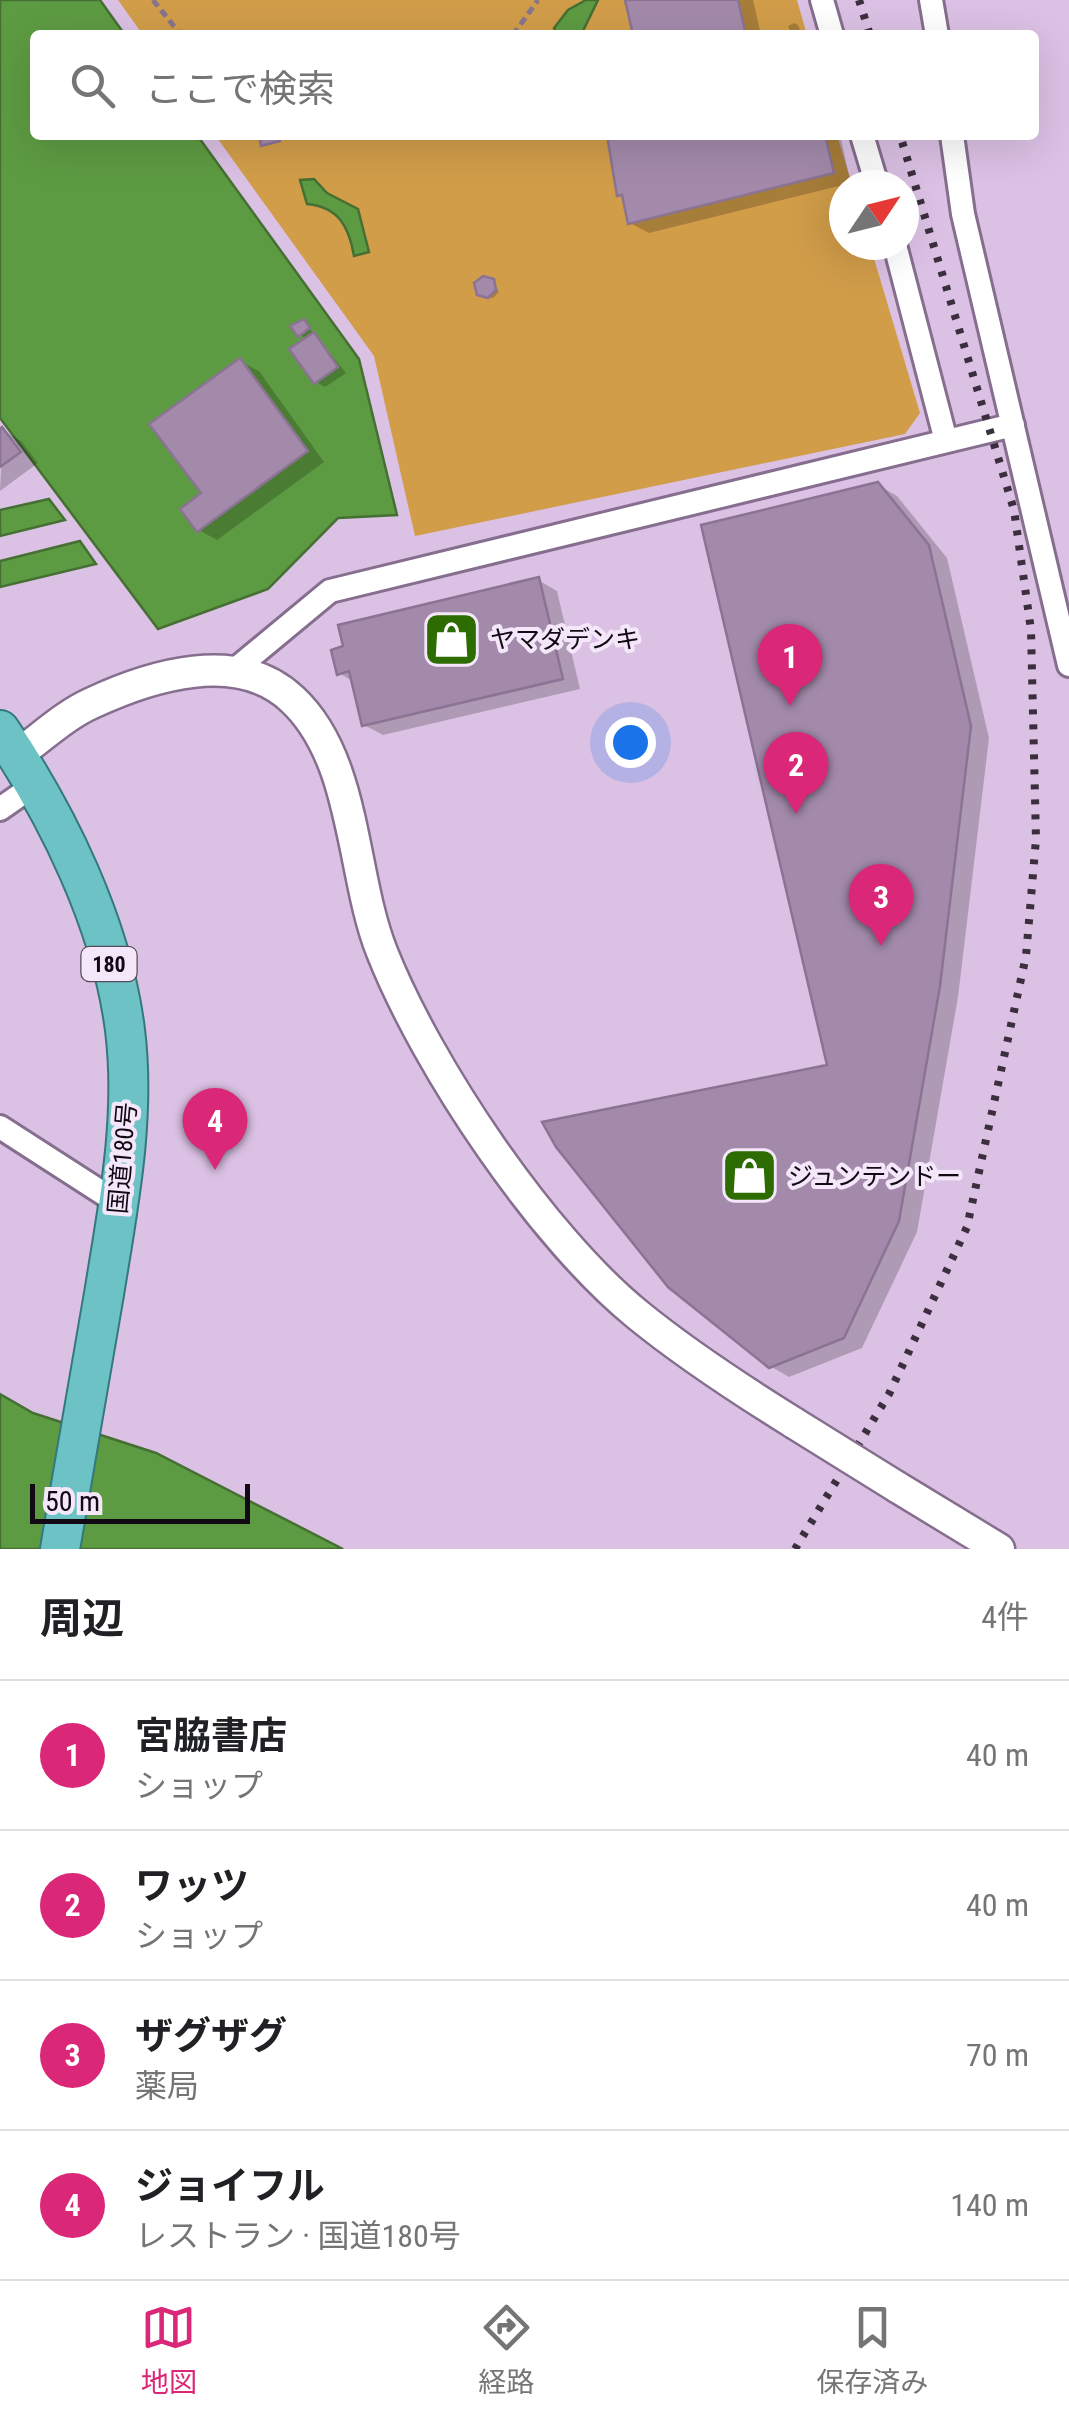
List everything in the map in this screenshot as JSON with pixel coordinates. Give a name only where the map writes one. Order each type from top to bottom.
[{"type":"highway","name":"国道180号","points":[[17,757],[78,876],[104,943],[125,1028],[130,1114],[60,1549]]},
{"type":"street","points":[[822,0],[831,30]]},
{"type":"street","points":[[930,0],[937,30]]},
{"type":"street","points":[[864,140],[872,170]]},
{"type":"street","points":[[953,140],[963,214],[1069,665]]},
{"type":"street","points":[[899,260],[946,441]]},
{"type":"street","points":[[231,673],[330,591],[1013,424]]},
{"type":"street","points":[[0,809],[17,757],[88,704],[194,669],[263,681],[291,698],[322,736],[356,842],[381,950],[425,1041],[526,1191],[636,1313],[794,1423],[1000,1549]]},
{"type":"street","points":[[0,1127],[117,1212]]},
{"type":"path","points":[[153,0],[177,30]]},
{"type":"path","points":[[517,30],[538,0]]},
{"type":"shaded area","points":[[0,0],[100,0],[121,30],[30,30],[30,140],[201,140],[359,359],[397,515],[338,518],[268,589],[158,629],[0,418]]},
{"type":"shaded area","points":[[118,0],[797,0],[806,30],[139,30]]},
{"type":"shaded area","points":[[586,0],[598,0],[583,30],[555,30],[568,10]]},
{"type":"shaded area","points":[[219,140],[838,140],[848,170],[829,170],[829,260],[874,260],[920,413],[905,434],[415,536],[374,356]]},
{"type":"shaded area","points":[[314,179],[327,193],[358,209],[369,252],[354,256],[341,220],[327,209],[307,204],[300,180]]},
{"type":"shaded area","points":[[49,499],[65,520],[0,536],[0,510]]},
{"type":"shaded area","points":[[80,541],[96,564],[0,587],[0,561]]},
{"type":"shaded area","points":[[0,1394],[33,1413],[156,1453],[343,1549],[0,1549]]},
{"type":"building","points":[[625,0],[738,0],[745,30],[632,30]]},
{"type":"building","points":[[260,140],[280,140],[280,141],[261,146]]},
{"type":"building","points":[[608,140],[826,140],[833,170],[829,170],[829,174],[628,224],[622,195],[617,196]]},
{"type":"building","points":[[483,276],[494,279],[496,290],[488,298],[477,295],[474,283]]},
{"type":"building","points":[[304,319],[310,328],[298,337],[290,326]]},
{"type":"building","points":[[314,332],[338,367],[314,384],[289,349]]},
{"type":"building","points":[[240,358],[308,451],[197,532],[180,509],[201,493],[149,424]]},
{"type":"building","points":[[0,429],[21,452],[0,467]]},
{"type":"building","points":[[878,482],[929,545],[971,726],[940,986],[899,1221],[844,1338],[769,1368],[668,1287],[556,1147],[542,1122],[827,1065],[701,525]]},
{"type":"building","points":[[539,577],[563,679],[362,726],[349,671],[337,675],[331,650],[343,646],[338,625]]},
{"type":"railway","points":[[859,0],[868,30]]},
{"type":"railway","points":[[795,1549],[889,1394],[967,1227],[1026,956],[1036,839],[1031,630],[1014,510],[902,140]]},
{"type":"place","name":"ヤマダデンキ","points":[[451,639]]},
{"type":"place","name":"宮脇書店","points":[[790,706]]},
{"type":"place","name":"ワッツ","points":[[796,814]]},
{"type":"place","name":"ザグザグ","points":[[881,946]]},
{"type":"place","name":"ジョイフル","points":[[215,1170]]},
{"type":"place","name":"ジュンテンドー","points":[[749,1176]]}]
